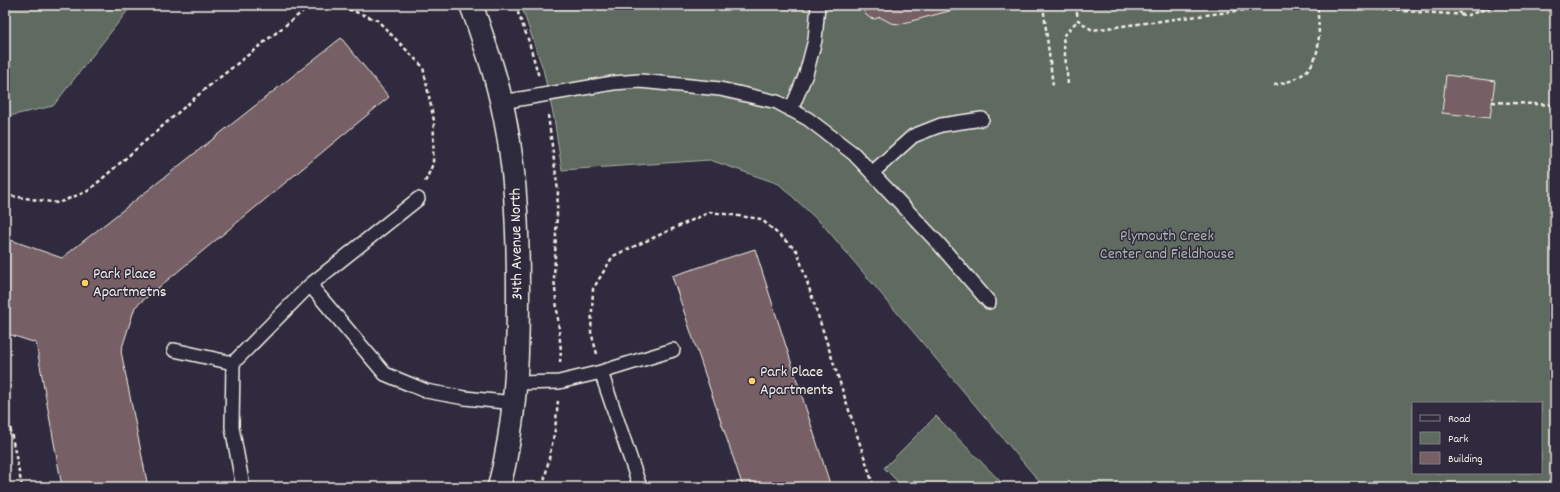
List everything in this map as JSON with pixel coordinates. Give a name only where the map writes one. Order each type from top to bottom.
[{"type":"street","name":"34th Avenue North","points":[[471,5],[493,67],[508,124],[515,180],[518,254],[516,393],[509,445],[499,487]]},
{"type":"lane","points":[[791,110],[806,74],[815,40],[818,5]]},
{"type":"lane","points":[[502,102],[613,83],[640,81],[720,89],[777,102],[808,120],[854,154],[939,244],[990,302]]},
{"type":"lane","points":[[872,173],[913,136],[941,125],[982,119]]},
{"type":"lane","points":[[243,487],[232,427],[233,364],[310,285],[418,199]]},
{"type":"lane","points":[[310,285],[385,374],[426,391],[464,398],[516,393],[601,372],[673,350]]},
{"type":"lane","points":[[174,350],[233,364]]},
{"type":"lane","points":[[601,372],[640,487]]},
{"type":"path","points":[[515,5],[528,39],[544,95],[553,142],[558,191],[554,278],[561,351],[555,430],[543,487]]},
{"type":"path","points":[[1043,5],[1053,86]]},
{"type":"path","points":[[1076,5],[1078,20],[1092,30],[1282,5]]},
{"type":"path","points":[[1274,85],[1294,79],[1311,65],[1317,55],[1320,36],[1317,5]]},
{"type":"path","points":[[1363,5],[1371,9],[1468,15],[1498,5]]},
{"type":"path","points":[[1457,5],[1460,14]]},
{"type":"path","points":[[1546,5],[1555,22]]},
{"type":"path","points":[[5,195],[58,203],[88,191],[204,90],[306,9],[340,6],[377,20],[423,67],[434,121],[434,164],[418,199]]},
{"type":"path","points":[[1068,84],[1063,36],[1078,20]]},
{"type":"path","points":[[1492,102],[1555,105]]},
{"type":"path","points":[[601,372],[591,332],[593,289],[613,256],[710,212],[762,219],[797,251],[874,487]]},
{"type":"path","points":[[5,415],[8,422],[22,487]]},
{"type":"green space","points":[[5,5],[132,5],[53,106],[5,117]]},
{"type":"green space","name":"Plymouth Creek Center and Fieldhouse","points":[[521,5],[1555,5],[1555,487],[1044,487],[824,226],[779,184],[710,160],[562,170],[554,118],[543,69]]},
{"type":"green space","points":[[936,416],[1006,487],[903,487],[884,468]]},
{"type":"building","points":[[862,5],[972,5],[900,24],[891,23],[880,17],[875,19],[870,18],[865,14]]},
{"type":"building","name":"Park Place Apartmetns","points":[[341,38],[389,97],[135,307],[121,351],[148,487],[62,487],[36,343],[5,333],[5,238],[62,258]]},
{"type":"building","points":[[1446,75],[1495,81],[1490,118],[1442,113]]},
{"type":"building","name":"Park Place Apartments","points":[[755,249],[831,487],[743,487],[672,276]]},
{"type":"place","name":"Park Place Apartmetns","points":[[85,283]]},
{"type":"place","name":"Park Place Apartments","points":[[752,381]]}]
